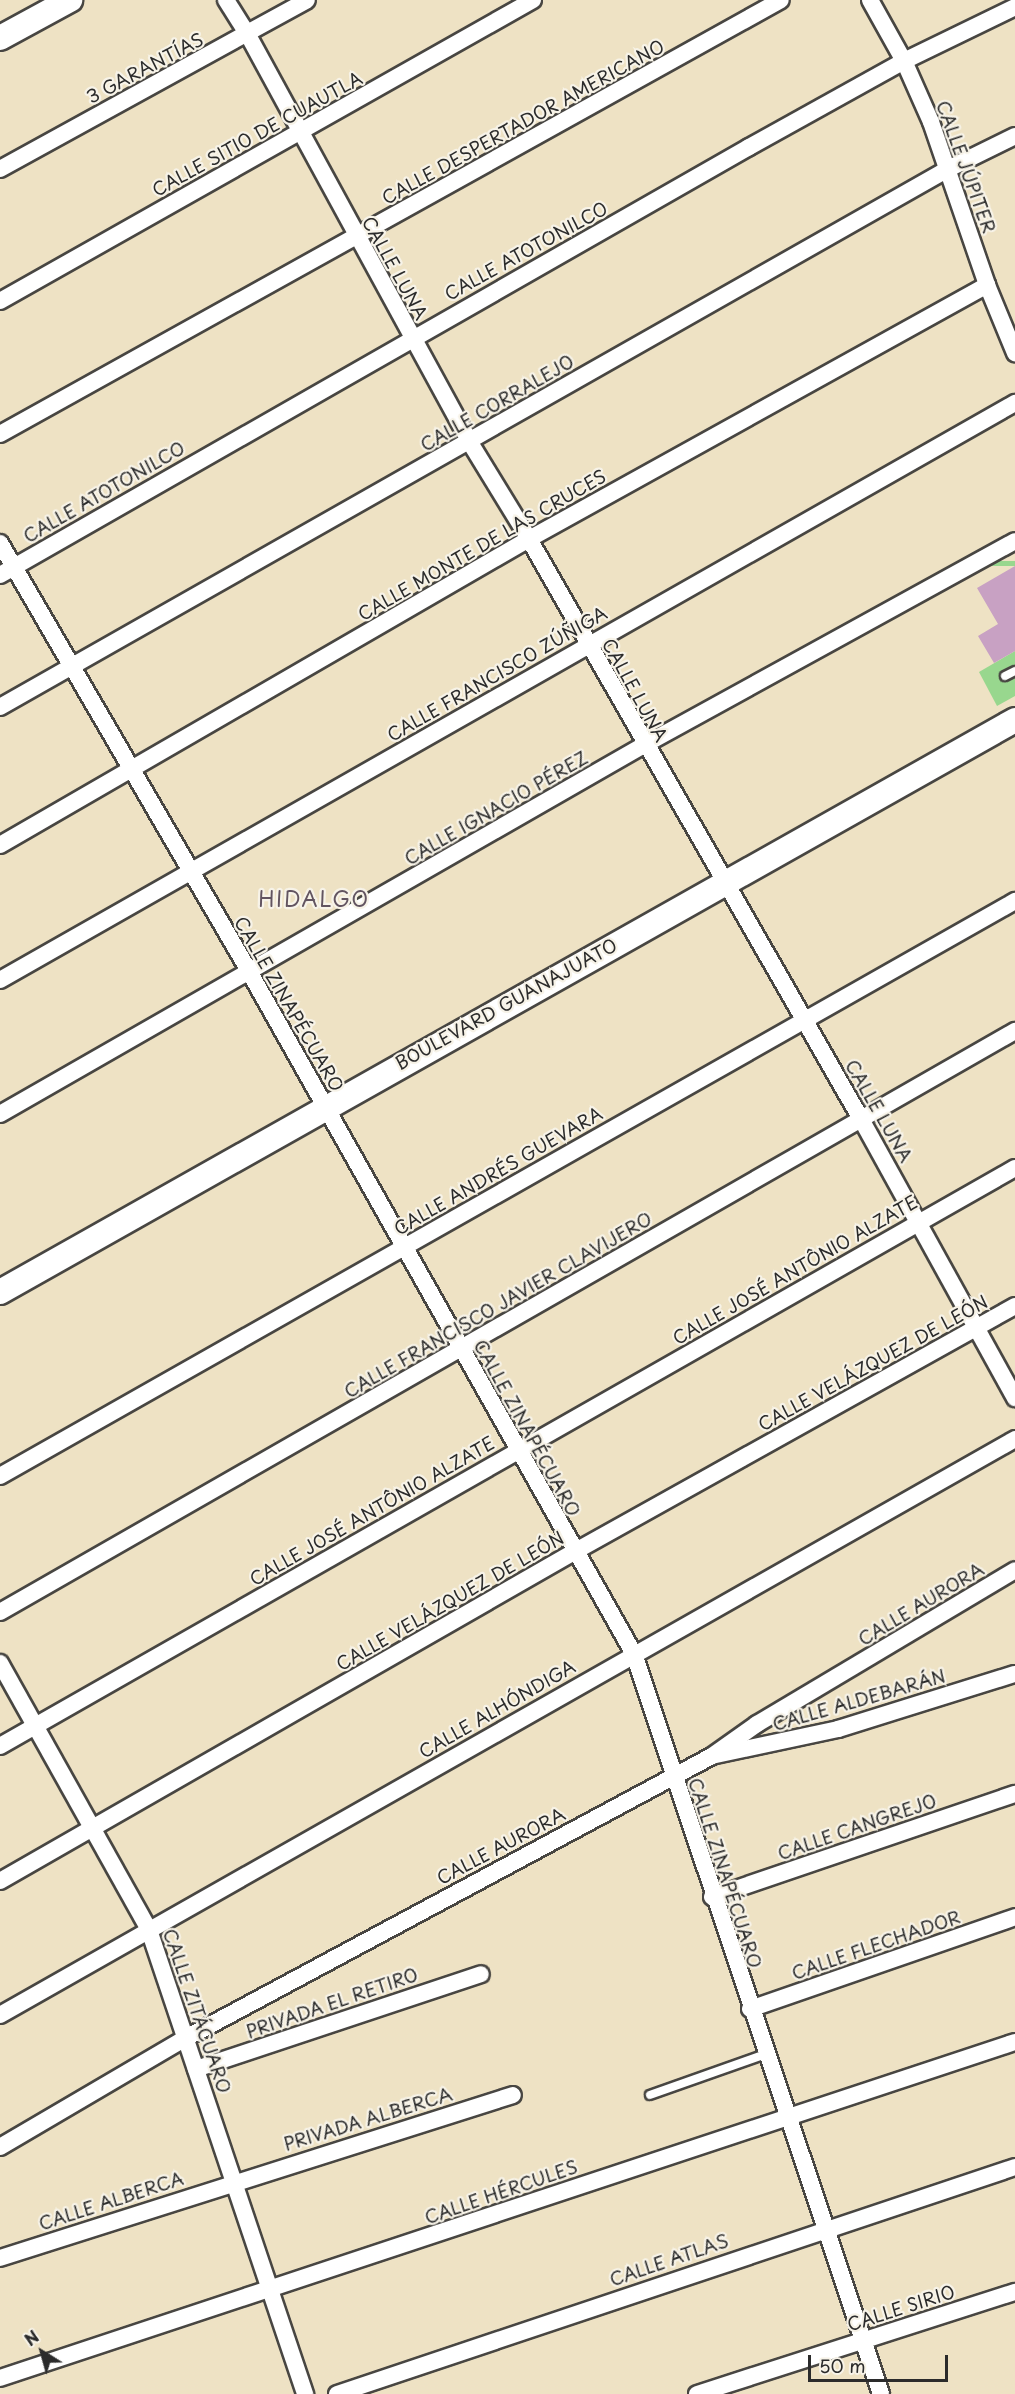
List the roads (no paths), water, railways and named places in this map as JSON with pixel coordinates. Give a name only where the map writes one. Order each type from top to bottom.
[{"type":"street","points":[[0,38],[70,0]]},
{"type":"street","name":"CALLE LUNA","points":[[225,0],[248,35],[299,135],[468,441],[529,539],[644,745],[920,1222],[1015,1398]]},
{"type":"street","name":"3 GARANTÍAS","points":[[0,169],[248,35],[307,0]]},
{"type":"street","name":"CALLE SITIO DE CUAUTLA","points":[[0,301],[299,135],[533,0]]},
{"type":"street","name":"CALLE DESPERTADOR AMERICANO","points":[[0,434],[356,239],[781,0]]},
{"type":"street","name":"CALLE JÚPITER","points":[[870,0],[904,62],[931,122],[987,285],[1015,353]]},
{"type":"street","name":"CALLE ATOTONILCO","points":[[7,571],[411,338],[904,62],[1015,7]]},
{"type":"street","name":"CALLE CORRALEJO","points":[[0,707],[946,170],[1015,136]]},
{"type":"street","name":"CALLE MONTE DE LAS CRUCES","points":[[0,845],[529,539],[987,285]]},
{"type":"street","name":"CALLE FRANCISCO ZÚÑIGA","points":[[0,980],[1015,403]]},
{"type":"street","name":"CALLE IGNACIO PÉREZ","points":[[0,1114],[250,973],[644,745],[1015,542]]},
{"type":"street","name":"CALLE ZINAPÉCUARO","points":[[0,543],[7,571],[132,770],[250,973],[574,1552],[634,1654],[712,1897],[881,2394]]},
{"type":"street","name":"BOULEVARD GUANAJUATO","points":[[0,1292],[724,881],[1015,720]]},
{"type":"street","name":"CALLE ANDRÉS GUEVARA","points":[[0,1476],[803,1018],[1015,901]]},
{"type":"street","name":"CALLE FRANCISCO JAVIER CLAVIJERO","points":[[0,1612],[1015,1031]]},
{"type":"street","name":"CALLE JOSÉ ANTÔNIO ALZATE","points":[[0,1746],[1015,1168]]},
{"type":"street","name":"CALLE VELÁZQUEZ DE LEÓN","points":[[0,1881],[574,1552],[1015,1306]]},
{"type":"street","name":"CALLE ALHÓNDIGA","points":[[0,2015],[1015,1439]]},
{"type":"street","name":"CALLE AURORA","points":[[0,2147],[186,2038],[672,1775],[712,1756],[757,1724],[1015,1570]]},
{"type":"street","name":"CALLE ZITÁCUARO","points":[[0,1663],[149,1930],[235,2180],[305,2394]]},
{"type":"street","name":"CALLE ALDEBARÁN","points":[[712,1756],[838,1729],[1015,1674]]},
{"type":"street","name":"CALLE CANGREJO","points":[[712,1897],[1015,1794]]},
{"type":"street","name":"CALLE FLECHADOR","points":[[750,2009],[1015,1917]]},
{"type":"street","name":"PRIVADA EL RETIRO","points":[[196,2069],[481,1974]]},
{"type":"street","name":"CALLE HÉRCULES","points":[[0,2378],[271,2291],[787,2116],[1015,2042]]},
{"type":"street","name":"PRIVADA ALBERCA","points":[[235,2180],[513,2095]]},
{"type":"street","name":"CALLE ATLAS","points":[[337,2394],[825,2227],[1015,2167]]},
{"type":"street","name":"CALLE ALBERCA","points":[[0,2258],[235,2180]]},
{"type":"street","name":"CALLE SIRIO","points":[[697,2394],[1015,2292]]},
{"type":"lane","points":[[1005,676],[1015,671]]},
{"type":"lane","points":[[650,2095],[766,2054]]},
{"type":"district","name":"HIDALGO","points":[[314,898]]}]
